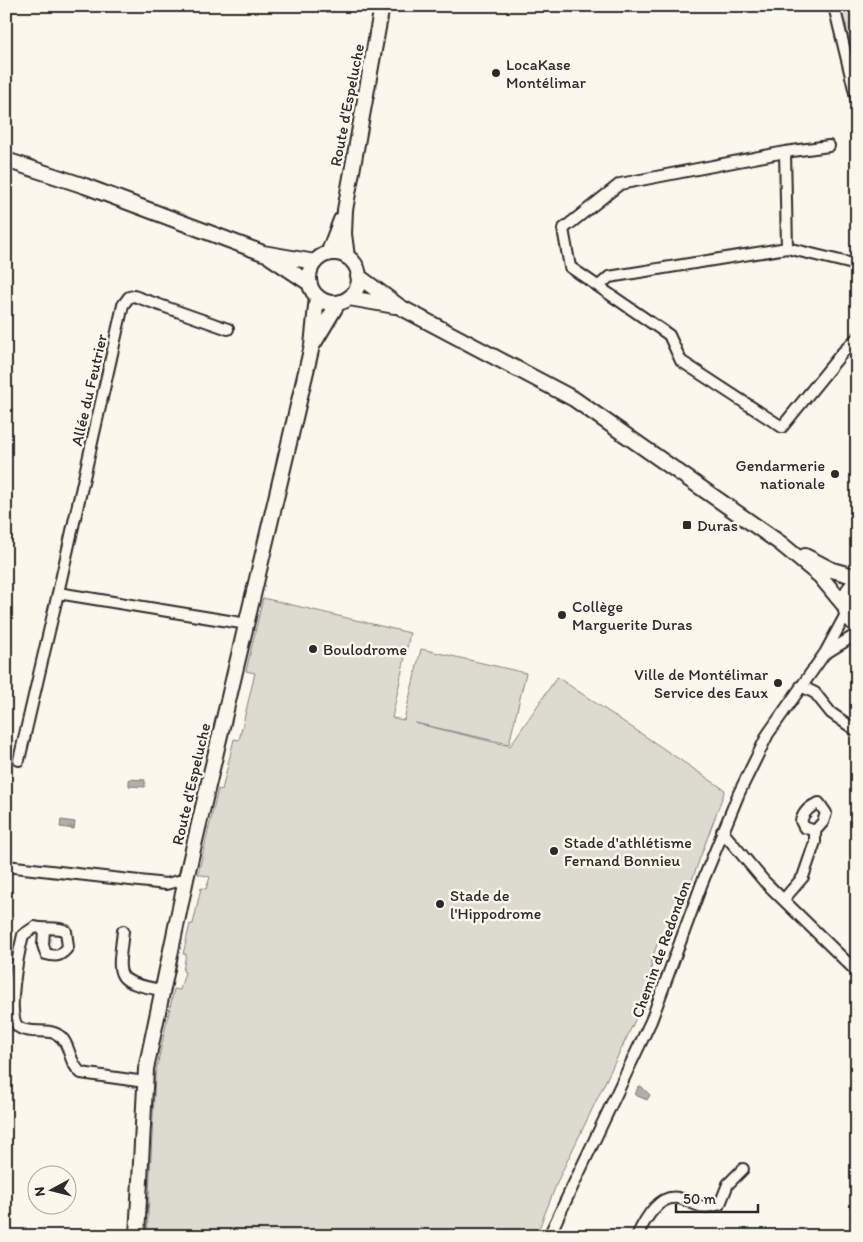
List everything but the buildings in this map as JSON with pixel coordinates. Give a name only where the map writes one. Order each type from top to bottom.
[{"type":"main road","name":"Route d'Espeluche","points":[[347,257],[344,234],[345,210],[382,6]]},
{"type":"main road","points":[[6,160],[85,186],[263,253],[315,262]]},
{"type":"main road","name":"Route d'Espeluche","points":[[328,254],[345,210]]},
{"type":"main road","points":[[263,253],[309,284],[317,296],[330,303],[343,300],[400,307]]},
{"type":"main road","points":[[309,284],[309,276],[315,262],[328,254],[347,257],[353,262],[358,276],[355,292],[343,300]]},
{"type":"main road","points":[[358,276],[400,307],[574,399],[780,543],[820,576],[857,626]]},
{"type":"main road","name":"Route d'Espeluche","points":[[137,1236],[145,1082],[162,990],[186,879],[312,346],[317,296]]},
{"type":"main road","name":"Route d'Espeluche","points":[[312,346],[343,300]]},
{"type":"main road","points":[[780,543],[832,570],[857,577]]},
{"type":"main road","points":[[845,609],[849,589],[857,582]]},
{"type":"street","points":[[834,6],[857,101]]},
{"type":"street","points":[[829,146],[785,152],[620,184],[563,229],[570,267],[669,335],[681,361],[782,427],[842,353],[857,338]]},
{"type":"street","points":[[785,152],[787,248]]},
{"type":"street","points":[[599,286],[609,277],[787,248],[857,265]]},
{"type":"street","name":"Allée du Feutrier","points":[[18,760],[123,305],[129,297],[134,296],[228,329]]},
{"type":"street","points":[[58,593],[247,624]]},
{"type":"street","name":"Chemin de Redondon","points":[[550,1236],[651,1021],[722,831],[768,734],[825,653],[845,609]]},
{"type":"street","name":"Chemin de Redondon","points":[[825,653],[857,634]]},
{"type":"street","points":[[801,686],[816,693],[831,713],[857,731]]},
{"type":"street","points":[[722,831],[764,881],[857,972]]},
{"type":"street","points":[[784,899],[803,877],[815,842],[815,831]]},
{"type":"street","points":[[6,866],[166,884],[186,879]]},
{"type":"street","points":[[44,930],[35,927],[23,935],[19,950],[12,1014],[16,1025],[21,1029],[55,1033],[63,1039],[73,1066],[82,1073],[145,1082]]},
{"type":"street","points":[[123,931],[119,969],[121,977],[130,983],[162,990]]},
{"type":"street","points":[[637,1236],[664,1199],[672,1196],[706,1208],[720,1204],[728,1184],[743,1169]]},
{"type":"green space","points":[[840,6],[857,6],[857,69]]},
{"type":"green space","name":"Stade de l'Hippodrome","points":[[263,598],[410,633],[392,718],[404,720],[421,649],[526,673],[509,744],[415,723],[510,746],[557,677],[725,790],[678,918],[660,936],[651,962],[653,983],[559,1178],[536,1236],[147,1236],[155,1075],[174,989],[180,990],[185,972],[183,971],[186,954],[183,954],[190,924],[193,924],[201,888],[206,889],[210,877],[198,874],[218,789],[222,790],[234,739],[239,740],[255,673],[246,671]]},
{"type":"water","points":[[129,779],[145,780],[145,787],[129,786]]},
{"type":"water","points":[[61,820],[75,822],[74,829],[60,827]]},
{"type":"water","points":[[641,1086],[650,1095],[647,1100],[635,1095],[638,1087]]},
{"type":"place","name":"LocaKase Montélimar","points":[[496,73]]},
{"type":"place","name":"Gendarmerie nationale","points":[[835,474]]},
{"type":"place","name":"Duras","points":[[687,525]]},
{"type":"place","name":"Collège Marguerite Duras","points":[[562,615]]},
{"type":"place","name":"Boulodrome","points":[[313,649]]},
{"type":"place","name":"Ville de Montélimar Service des Eaux","points":[[778,683]]},
{"type":"place","name":"Stade d'athlétisme Fernand Bonnieu","points":[[554,851]]},
{"type":"place","name":"Stade de l'Hippodrome","points":[[440,904]]}]
